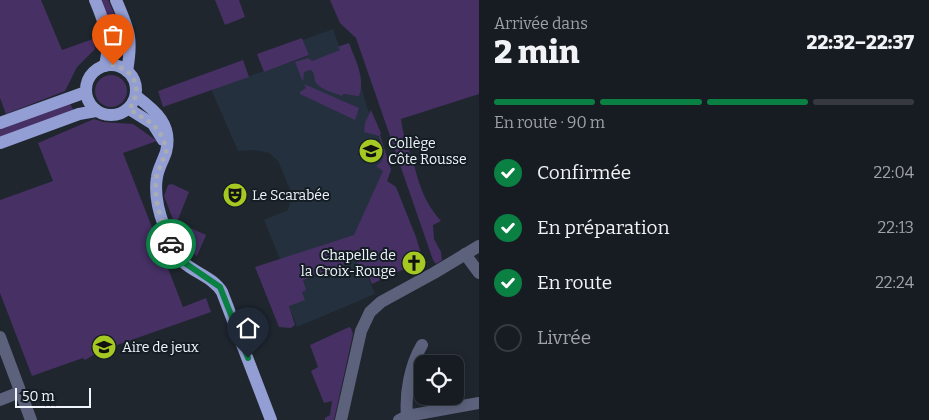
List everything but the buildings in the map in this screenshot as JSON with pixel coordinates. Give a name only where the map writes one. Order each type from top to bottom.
[{"type":"main road","points":[[95,0],[109,40],[105,66]]},
{"type":"main road","points":[[116,0],[127,25],[130,39],[128,71]]},
{"type":"main road","points":[[105,66],[121,67],[128,71],[136,84],[136,96],[129,109],[113,116],[104,115],[96,111],[87,99],[86,92],[89,78],[93,73],[105,66]]},
{"type":"main road","points":[[0,123],[86,92]]},
{"type":"main road","points":[[136,96],[156,111],[168,137],[167,149],[157,176],[156,193],[157,206],[175,253],[182,261],[220,287],[271,420]]},
{"type":"main road","points":[[129,109],[153,124],[160,133],[167,149]]},
{"type":"main road","points":[[0,142],[79,114],[96,111]]},
{"type":"street","points":[[341,420],[361,331],[370,312],[381,302],[434,274],[479,246]]},
{"type":"street","points":[[465,254],[479,273]]},
{"type":"street","points":[[0,337],[32,420]]},
{"type":"street","points":[[422,345],[417,354],[403,418],[479,402]]},
{"type":"street","points":[[0,400],[20,392]]},
{"type":"shaded area","points":[[0,0],[41,0],[62,50],[93,39],[95,49],[77,67],[65,91],[6,114],[0,98]]},
{"type":"shaded area","points":[[100,0],[108,0],[123,33],[125,53],[122,56],[115,55],[112,33]]},
{"type":"shaded area","points":[[215,0],[239,0],[245,17],[225,25]]},
{"type":"shaded area","points":[[330,0],[479,0],[479,94],[401,119],[421,188],[431,208],[441,221],[433,225],[434,239],[441,252],[442,260],[436,264],[356,38],[340,23]]},
{"type":"shaded area","points":[[333,29],[339,46],[349,43],[367,107],[380,135],[391,170],[387,181],[396,187],[364,266],[375,294],[297,327],[289,306],[280,259],[264,220],[288,210],[292,194],[278,161],[269,153],[255,150],[238,151],[211,89],[309,56],[303,40]]},
{"type":"shaded area","points":[[302,38],[309,55],[264,72],[257,54]]},
{"type":"shaded area","points":[[349,43],[357,62],[360,76],[361,89],[359,96],[343,94],[342,96],[323,88],[315,81],[311,70],[304,72],[303,82],[295,62],[308,58],[312,61],[340,50],[338,47]]},
{"type":"shaded area","points":[[243,60],[249,77],[163,107],[158,91]]},
{"type":"shaded area","points":[[111,75],[117,76],[122,80],[126,85],[126,97],[122,102],[117,106],[111,107],[105,106],[100,102],[96,97],[95,91],[96,85],[100,80],[105,76]]},
{"type":"shaded area","points":[[304,84],[359,108],[355,120],[300,94],[306,88]]},
{"type":"shaded area","points":[[69,102],[74,111],[0,139],[0,128]]},
{"type":"shaded area","points":[[371,110],[381,133],[391,170],[387,181],[396,187],[424,263],[402,270],[372,284],[364,266],[360,268],[356,260],[303,280],[306,290],[302,292],[305,300],[289,306],[295,325],[291,328],[279,327],[255,267],[354,235],[383,171],[376,166],[380,163],[383,156],[379,136],[364,132],[365,123]]},
{"type":"shaded area","points":[[94,119],[103,122],[133,124],[157,141],[123,153],[183,307],[206,298],[211,312],[100,351],[85,360],[83,358],[32,376],[0,293],[0,200],[53,181],[38,143]]},
{"type":"shaded area","points":[[172,184],[189,192],[177,222],[206,235],[197,256],[184,248],[164,196],[168,185]]},
{"type":"shaded area","points":[[349,327],[353,334],[334,420],[325,420],[330,415],[332,401],[324,403],[311,371],[318,367],[310,345]]},
{"type":"way so far","points":[[113,65],[128,71],[133,77],[137,90],[133,104],[129,109],[153,124],[160,133],[167,149],[157,176],[156,193],[157,206],[171,244]]},
{"type":"place","name":"Collège Côte Rousse","points":[[371,151]]},
{"type":"place","name":"Le Scarabée","points":[[235,195]]},
{"type":"place","name":"Chapelle de la Croix-Rouge","points":[[414,263]]},
{"type":"place","name":"Aire de jeux","points":[[104,347]]},
{"type":"route","points":[[171,244],[175,253],[182,261],[220,287],[248,358]]}]
